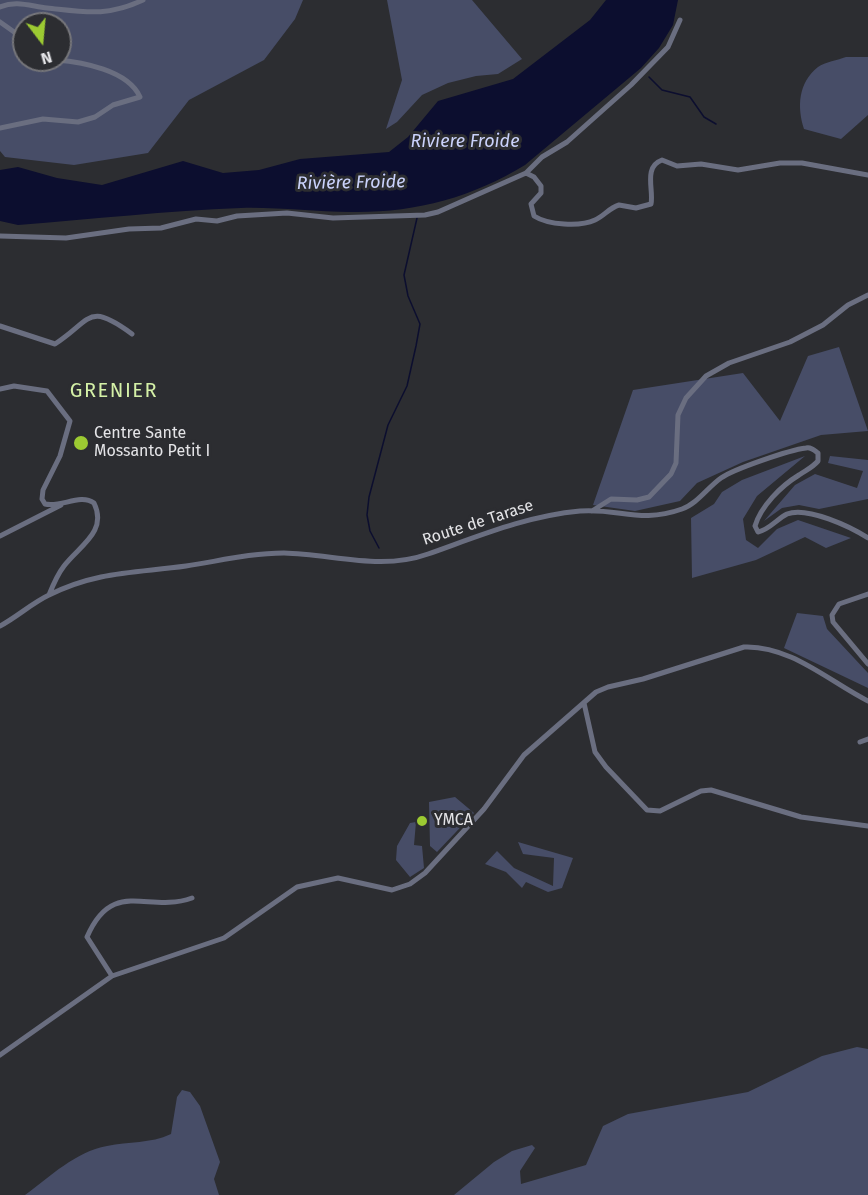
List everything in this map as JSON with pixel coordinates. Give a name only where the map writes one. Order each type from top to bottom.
[{"type":"street","points":[[0,7],[18,3],[111,13],[143,0]]},
{"type":"street","points":[[0,236],[66,237],[129,229],[161,228],[196,219],[217,221],[237,216],[287,213],[333,218],[425,215],[455,205],[526,173],[542,157],[567,142],[631,85],[668,46],[680,20]]},
{"type":"street","points":[[0,128],[44,119],[78,122],[95,117],[113,105],[140,97],[130,85],[108,71],[84,62],[72,61]]},
{"type":"street","points":[[526,173],[534,177],[542,186],[541,193],[531,204],[534,216],[564,224],[594,221],[619,205],[636,208],[651,204],[652,171],[655,164],[662,160],[677,166],[701,164],[738,170],[780,163],[802,163],[868,175]]},
{"type":"street","points":[[592,511],[611,499],[637,500],[649,497],[671,474],[676,464],[678,415],[686,398],[706,376],[744,357],[783,345],[820,326],[848,305],[868,296]]},
{"type":"street","points":[[0,326],[55,344],[78,323],[102,316],[108,317],[132,333]]},
{"type":"street","points":[[0,388],[14,386],[47,391],[70,421],[60,456],[43,490],[42,499],[49,505],[90,500],[98,510],[98,519],[92,538],[65,565],[48,595]]},
{"type":"street","name":"Route de Tarase","points":[[0,626],[48,595],[100,575],[264,554],[300,554],[361,561],[402,560],[423,556],[519,521],[592,511],[647,516],[669,514],[687,507],[722,477],[739,469],[811,448],[818,453],[818,461],[787,484],[768,503],[755,526],[758,532],[784,515],[800,512],[855,529],[868,538]]},
{"type":"street","points":[[0,536],[65,503]]},
{"type":"street","points":[[868,594],[839,604],[832,615],[833,622],[868,664]]},
{"type":"street","points":[[0,1055],[111,976],[224,938],[297,888],[338,878],[392,890],[410,884],[425,873],[484,809],[524,755],[584,704],[608,687],[643,679],[733,650],[755,647],[806,665],[868,701]]},
{"type":"street","points":[[584,704],[595,752],[606,767],[647,810],[660,811],[701,791],[711,790],[801,817],[868,826]]},
{"type":"street","points":[[860,742],[868,739]]},
{"type":"street","points":[[111,976],[87,937],[99,915],[119,901],[180,902],[192,898]]},
{"type":"shaded area","points":[[0,0],[303,0],[295,19],[264,60],[189,100],[148,153],[74,165],[5,157],[0,151]]},
{"type":"shaded area","points":[[387,0],[472,0],[522,59],[498,74],[476,76],[448,83],[422,95],[397,122],[386,129],[402,80]]},
{"type":"shaded area","points":[[846,57],[868,57],[868,115],[841,139],[804,129],[800,104],[806,80],[821,65]]},
{"type":"shaded area","points":[[839,347],[868,431],[821,435],[743,462],[697,483],[680,501],[635,511],[593,505],[633,390],[743,373],[780,421],[808,356]]},
{"type":"shaded area","points":[[805,456],[757,496],[743,519],[746,540],[758,548],[777,529],[798,520],[851,538],[826,548],[805,537],[756,560],[692,578],[691,518],[714,504],[722,492],[742,480]]},
{"type":"shaded area","points":[[830,456],[868,460],[868,499],[819,509],[799,505],[782,508],[764,521],[795,485],[815,474],[857,488],[863,471],[828,463]]},
{"type":"shaded area","points":[[797,613],[823,616],[827,629],[868,673],[868,688],[784,648]]},
{"type":"shaded area","points":[[455,797],[474,813],[437,852],[430,846],[429,802]]},
{"type":"shaded area","points":[[416,822],[414,845],[422,846],[424,868],[410,877],[396,860],[397,846],[410,823]]},
{"type":"shaded area","points":[[518,842],[573,858],[562,888],[548,892],[526,882],[522,888],[506,872],[485,864],[497,851],[514,868],[553,886],[554,858],[523,854]]},
{"type":"shaded area","points":[[857,1047],[868,1049],[868,1195],[454,1195],[494,1162],[512,1151],[532,1145],[535,1148],[520,1171],[521,1184],[586,1165],[603,1126],[628,1114],[748,1092],[822,1056]]},
{"type":"shaded area","points":[[182,1090],[190,1092],[200,1106],[220,1162],[214,1179],[219,1195],[25,1195],[74,1159],[95,1149],[155,1139],[171,1134],[177,1097]]},
{"type":"water","name":"Riviere Froide","points":[[606,0],[678,0],[673,25],[659,48],[641,68],[525,165],[505,177],[463,195],[420,206],[374,212],[241,208],[18,225],[0,221],[0,170],[18,167],[57,178],[102,185],[183,161],[223,173],[259,170],[300,159],[389,152],[408,137],[438,101],[513,79],[590,20]]},
{"type":"waterway","points":[[649,77],[662,90],[690,97],[704,117],[716,124]]},
{"type":"waterway","points":[[379,548],[370,531],[367,515],[369,497],[388,425],[407,386],[420,324],[408,296],[404,275],[417,218]]},
{"type":"place","name":"Centre Sante Mossanto Petit I","points":[[81,443]]},
{"type":"place","name":"YMCA","points":[[422,821]]},
{"type":"district","name":"GRENIER","points":[[114,391]]},
{"type":"water label","name":"Rivière Froide","points":[[351,183]]}]
